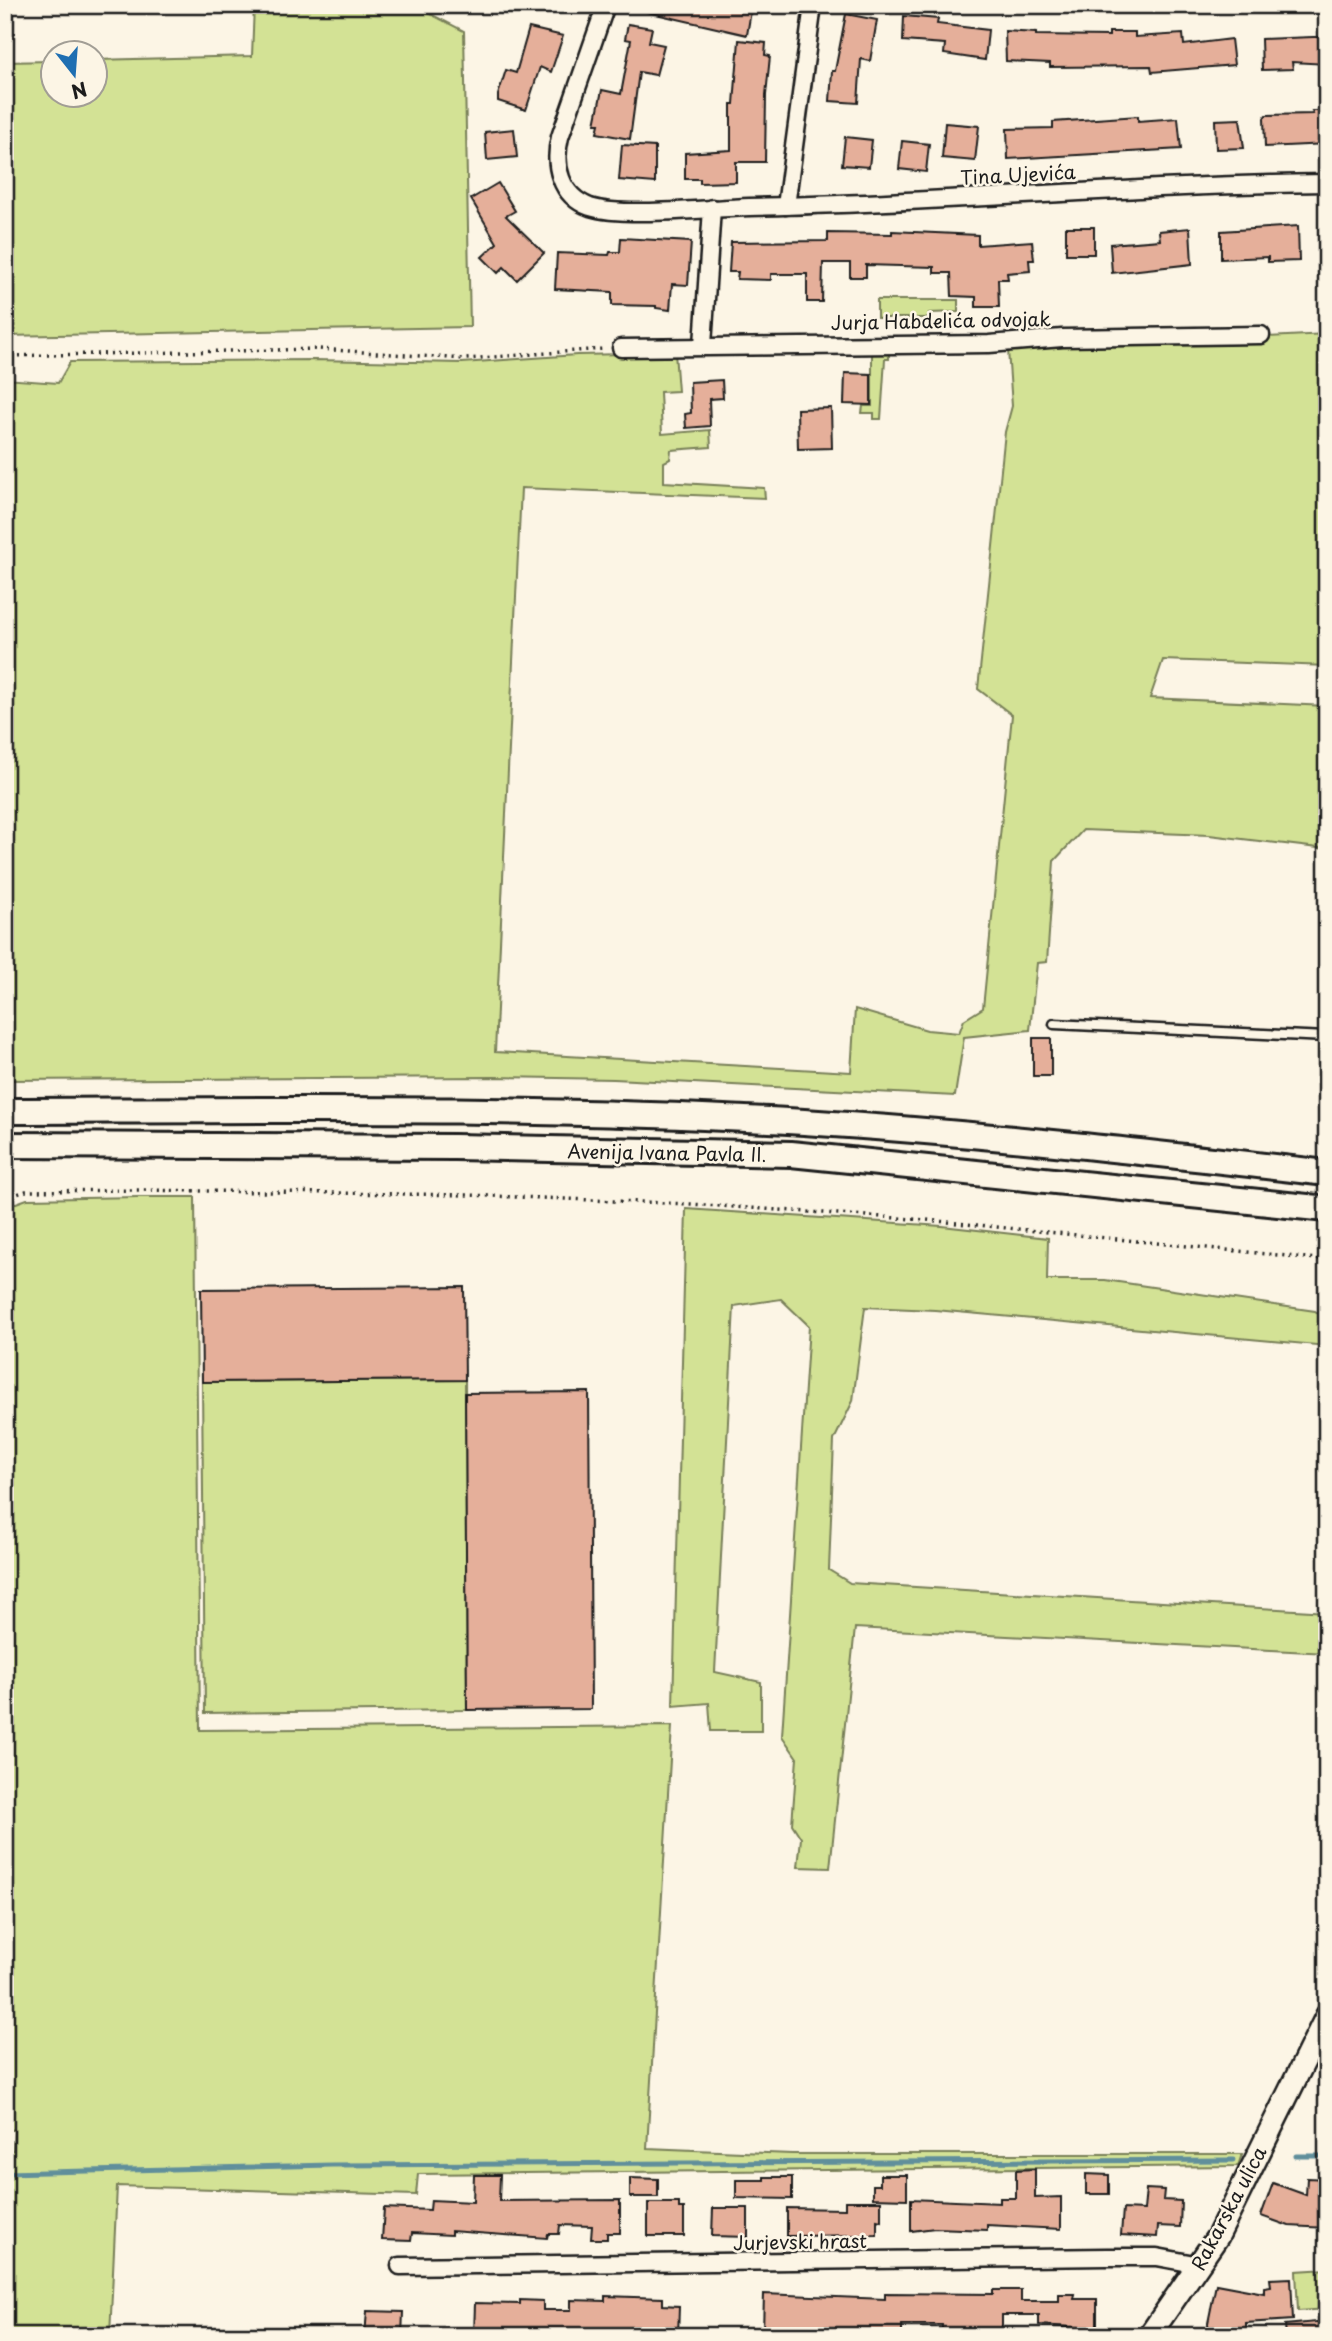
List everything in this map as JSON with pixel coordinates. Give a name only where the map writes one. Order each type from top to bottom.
[{"type":"main road","name":"Avenija Ivana Pavla II.","points":[[5,1111],[460,1112],[803,1122],[1135,1151],[1327,1173]]},
{"type":"main road","name":"Avenija Ivana Pavla II.","points":[[5,1145],[454,1147],[791,1154],[1327,1209]]},
{"type":"main road","name":"Rakarska ulica","points":[[1149,2336],[1200,2265],[1236,2201],[1327,2015]]},
{"type":"street","name":"Tina Ujevića","points":[[606,5],[560,137],[556,159],[560,178],[572,195],[598,209],[628,211],[786,206],[1247,184],[1327,183]]},
{"type":"street","points":[[786,206],[813,5]]},
{"type":"street","points":[[703,345],[712,208]]},
{"type":"street","name":"Jurja Habdelića odvojak","points":[[621,348],[703,345],[989,344],[1062,338],[1261,335]]},
{"type":"street","name":"Jurjevski hrast","points":[[400,2266],[1107,2257],[1157,2257],[1200,2265]]},
{"type":"lane","points":[[1054,1024],[1327,1037]]},
{"type":"path","points":[[5,356],[319,349],[465,359],[621,348]]},
{"type":"path","points":[[5,1198],[26,1191],[140,1190],[467,1195],[690,1204],[927,1220],[1327,1260]]},
{"type":"green space","points":[[254,5],[413,5],[464,31],[470,327],[5,336],[5,62],[38,61],[38,108],[108,108],[108,60],[252,56]]},
{"type":"green space","points":[[877,300],[958,300],[958,312],[929,313],[929,318],[877,318]]},
{"type":"green space","points":[[1327,334],[1327,666],[1163,660],[1150,698],[1327,706],[1327,849],[1209,835],[1083,830],[1054,861],[1047,962],[1037,963],[1030,1030],[964,1037],[955,1096],[614,1079],[494,1077],[5,1080],[5,379],[58,383],[70,362],[314,360],[462,363],[577,355],[675,353],[678,391],[660,392],[662,434],[710,430],[711,447],[671,450],[670,459],[664,462],[664,482],[764,488],[765,498],[521,488],[495,1052],[851,1072],[855,1009],[927,1030],[959,1033],[964,1020],[983,1008],[1012,715],[978,689],[1005,432],[1012,406],[1008,350]]},
{"type":"green space","points":[[889,351],[889,359],[885,359],[881,419],[874,419],[874,413],[862,413],[863,406],[872,406],[872,352]]},
{"type":"green space","points":[[195,1197],[200,1730],[672,1726],[647,2148],[792,2154],[1242,2154],[1238,2166],[418,2174],[416,2195],[117,2186],[110,2336],[5,2336],[5,2151],[13,2150],[14,2130],[5,2129],[5,1207],[27,1199]]},
{"type":"green space","points":[[686,1209],[942,1226],[1048,1238],[1047,1280],[1105,1280],[1315,1311],[1327,1319],[1327,1346],[935,1310],[865,1307],[853,1401],[834,1440],[829,1570],[850,1583],[1327,1612],[1327,1653],[855,1628],[830,1868],[798,1867],[801,1838],[792,1824],[797,1758],[782,1736],[809,1326],[781,1299],[734,1306],[715,1672],[761,1682],[761,1731],[711,1731],[709,1703],[673,1706]]},
{"type":"green space","points":[[465,1380],[467,1710],[205,1713],[202,1382]]},
{"type":"green space","points":[[1327,2269],[1327,2309],[1298,2311],[1296,2271]]},
{"type":"building","points":[[648,5],[752,5],[747,35],[647,12]]},
{"type":"building","points":[[846,14],[877,20],[870,61],[861,59],[858,103],[830,101],[832,71],[835,71]]},
{"type":"building","points":[[904,16],[938,19],[937,24],[988,30],[985,60],[944,54],[945,44],[903,41]]},
{"type":"building","points":[[628,24],[652,28],[649,42],[664,45],[656,75],[639,72],[630,139],[597,133],[599,124],[595,124],[602,90],[621,94],[631,40],[625,39]]},
{"type":"building","points":[[529,28],[563,36],[551,72],[540,67],[526,110],[498,101],[498,95],[506,70],[516,73]]},
{"type":"building","points":[[1005,31],[1036,35],[1109,36],[1109,32],[1135,32],[1135,37],[1183,34],[1184,45],[1231,39],[1234,65],[1152,72],[1151,66],[1050,67],[1050,63],[1006,61]]},
{"type":"building","points":[[1327,37],[1327,64],[1292,62],[1293,69],[1262,70],[1261,39]]},
{"type":"building","points":[[739,40],[766,43],[765,55],[770,56],[766,95],[765,162],[736,162],[736,182],[700,183],[700,179],[685,179],[685,153],[731,150],[731,104],[734,104]]},
{"type":"building","points":[[1312,111],[1327,111],[1327,144],[1265,147],[1266,115],[1313,114]]},
{"type":"building","points":[[1138,116],[1138,121],[1178,118],[1181,149],[1008,159],[1007,129],[1053,128],[1053,122]]},
{"type":"building","points":[[1240,119],[1244,148],[1216,149],[1215,120]]},
{"type":"building","points":[[945,123],[979,126],[975,161],[942,158]]},
{"type":"building","points":[[514,129],[517,157],[487,160],[485,132]]},
{"type":"building","points":[[845,137],[872,140],[869,167],[842,165]]},
{"type":"building","points":[[902,141],[929,144],[926,172],[899,169]]},
{"type":"building","points":[[622,145],[655,147],[655,183],[619,180]]},
{"type":"building","points":[[498,183],[515,211],[506,216],[544,253],[517,280],[504,267],[498,273],[482,257],[497,243],[471,199]]},
{"type":"building","points":[[1298,226],[1299,261],[1268,262],[1268,257],[1221,259],[1221,231]]},
{"type":"building","points":[[1066,227],[1094,227],[1094,254],[1066,254]]},
{"type":"building","points":[[1190,228],[1192,264],[1112,273],[1110,244],[1160,240],[1159,231]]},
{"type":"building","points":[[892,231],[978,235],[978,245],[1032,241],[1034,260],[1029,260],[1030,271],[1007,273],[1008,279],[998,279],[999,307],[976,307],[976,297],[952,296],[951,273],[934,273],[934,267],[866,265],[866,277],[850,277],[850,263],[823,263],[822,302],[807,302],[807,274],[771,274],[771,280],[737,279],[738,272],[729,272],[731,242],[828,241],[828,233],[892,234]]},
{"type":"building","points":[[621,238],[691,242],[688,285],[672,284],[670,310],[656,306],[612,305],[612,292],[555,289],[557,253],[609,255],[610,252],[620,252]]},
{"type":"building","points":[[845,373],[871,374],[871,405],[844,404]]},
{"type":"building","points":[[722,380],[723,398],[709,399],[710,426],[686,428],[685,414],[691,413],[690,382]]},
{"type":"building","points":[[831,408],[832,448],[798,449],[797,409]]},
{"type":"building","points":[[1033,1038],[1051,1038],[1051,1076],[1033,1076]]},
{"type":"building","points":[[464,1287],[465,1380],[202,1382],[201,1289]]},
{"type":"building","points":[[589,1392],[591,1709],[467,1710],[465,1393]]},
{"type":"building","points":[[1035,2169],[1035,2198],[1061,2197],[1061,2229],[987,2225],[987,2230],[935,2228],[911,2231],[911,2199],[1000,2203],[1000,2198],[1016,2198],[1016,2170]]},
{"type":"building","points":[[1086,2174],[1109,2175],[1109,2194],[1086,2194]]},
{"type":"building","points":[[474,2175],[500,2175],[499,2201],[620,2200],[620,2233],[607,2233],[607,2239],[591,2239],[592,2226],[560,2225],[559,2234],[548,2234],[547,2238],[451,2231],[451,2235],[412,2233],[411,2241],[382,2240],[384,2208],[430,2210],[431,2200],[473,2202]]},
{"type":"building","points":[[880,2175],[907,2175],[907,2199],[873,2198],[873,2185],[880,2185]]},
{"type":"building","points":[[764,2177],[792,2177],[792,2199],[736,2198],[736,2180],[764,2180]]},
{"type":"building","points":[[630,2178],[658,2179],[658,2197],[630,2197]]},
{"type":"building","points":[[1307,2178],[1327,2179],[1327,2228],[1289,2226],[1261,2216],[1273,2183],[1306,2195]]},
{"type":"building","points":[[1146,2189],[1164,2190],[1163,2200],[1181,2201],[1180,2227],[1158,2226],[1157,2237],[1121,2235],[1123,2209],[1144,2210]]},
{"type":"building","points":[[845,2201],[881,2201],[881,2221],[877,2220],[877,2235],[787,2236],[787,2208],[845,2209]]},
{"type":"building","points":[[648,2203],[679,2203],[679,2208],[684,2208],[684,2236],[648,2236]]},
{"type":"building","points":[[713,2208],[748,2208],[748,2237],[712,2236]]},
{"type":"building","points":[[1291,2278],[1293,2320],[1246,2323],[1246,2336],[1209,2336],[1208,2323],[1216,2284],[1264,2293],[1264,2287],[1271,2286],[1270,2279]]},
{"type":"building","points":[[993,2290],[1021,2290],[1021,2301],[1059,2301],[1059,2294],[1075,2294],[1074,2299],[1097,2299],[1097,2329],[1039,2325],[1039,2315],[1002,2315],[1002,2336],[942,2336],[942,2325],[902,2325],[902,2336],[848,2336],[848,2333],[792,2329],[792,2333],[763,2332],[764,2294],[885,2299],[885,2293],[993,2294]]},
{"type":"building","points":[[605,2296],[663,2298],[663,2305],[679,2306],[678,2336],[600,2333],[474,2336],[475,2303],[520,2304],[520,2300],[543,2301],[543,2310],[571,2310],[571,2300],[605,2301]]},
{"type":"building","points":[[367,2311],[403,2312],[402,2336],[365,2336]]},
{"type":"building","points":[[1327,2321],[1327,2336],[1286,2336],[1285,2325]]},
{"type":"waterway","points":[[1296,2156],[1327,2156]]},
{"type":"waterway","points":[[5,2173],[332,2165],[1233,2160]]}]
